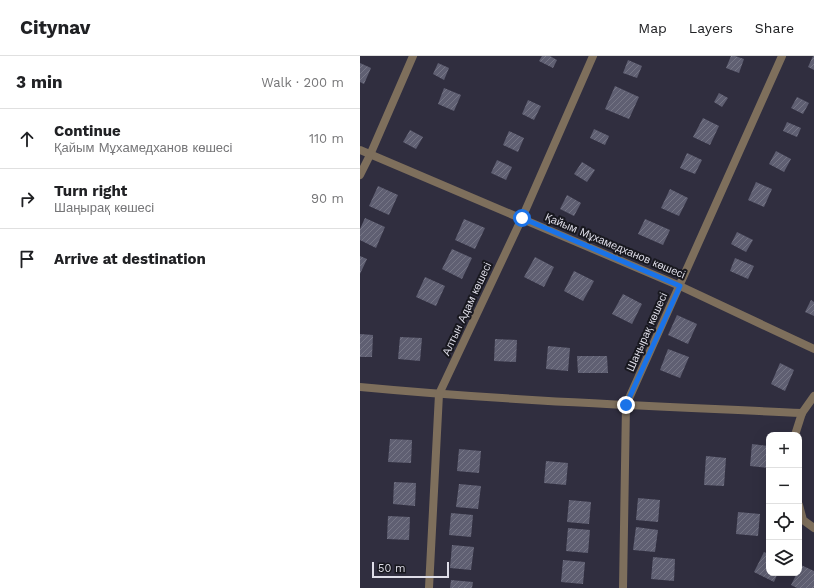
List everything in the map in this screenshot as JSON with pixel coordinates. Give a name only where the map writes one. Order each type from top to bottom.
[{"type":"street","points":[[360,175],[413,56]]},
{"type":"street","name":"Алтын Адам көшесі","points":[[429,588],[439,394],[522,218],[593,56]]},
{"type":"street","name":"Шаңырақ көшесі","points":[[623,588],[626,405],[782,56]]},
{"type":"street","name":"Қайым Мұхамедханов көшесі","points":[[360,150],[680,286],[814,349]]},
{"type":"street","points":[[360,387],[439,394],[626,405],[802,413]]},
{"type":"street","points":[[796,432],[802,413],[814,396]]},
{"type":"street","points":[[802,516],[803,520],[814,528]]},
{"type":"building","points":[[542,56],[550,56],[557,60],[553,68],[539,61]]},
{"type":"building","points":[[731,56],[744,59],[739,73],[726,68]]},
{"type":"building","points":[[814,56],[814,70],[808,67]]},
{"type":"building","points":[[628,60],[642,66],[637,78],[623,73]]},
{"type":"building","points":[[360,63],[371,68],[364,84],[360,82]]},
{"type":"building","points":[[438,63],[449,68],[444,80],[433,74]]},
{"type":"building","points":[[615,86],[639,97],[629,119],[605,109]]},
{"type":"building","points":[[444,88],[461,95],[454,111],[438,104]]},
{"type":"building","points":[[719,93],[728,98],[722,107],[714,102]]},
{"type":"building","points":[[797,97],[809,103],[803,114],[791,108]]},
{"type":"building","points":[[528,100],[541,106],[534,120],[522,114]]},
{"type":"building","points":[[703,118],[719,126],[710,145],[693,137]]},
{"type":"building","points":[[787,122],[801,128],[797,137],[783,131]]},
{"type":"building","points":[[594,129],[609,136],[605,145],[590,138]]},
{"type":"building","points":[[410,130],[423,137],[416,149],[403,142]]},
{"type":"building","points":[[509,131],[524,138],[518,152],[503,145]]},
{"type":"building","points":[[776,151],[791,159],[784,172],[769,164]]},
{"type":"building","points":[[687,153],[702,160],[695,174],[680,168]]},
{"type":"building","points":[[497,160],[512,167],[506,180],[491,173]]},
{"type":"building","points":[[582,162],[595,170],[587,182],[574,174]]},
{"type":"building","points":[[756,182],[772,189],[764,207],[748,200]]},
{"type":"building","points":[[378,186],[398,195],[389,215],[369,206]]},
{"type":"building","points":[[670,189],[688,198],[679,216],[661,208]]},
{"type":"building","points":[[567,195],[581,203],[574,216],[560,209]]},
{"type":"building","points":[[365,218],[385,227],[376,248],[360,240],[360,229]]},
{"type":"building","points":[[464,219],[485,228],[475,249],[455,240]]},
{"type":"building","points":[[645,219],[670,230],[663,245],[638,234]]},
{"type":"building","points":[[737,232],[753,240],[746,252],[731,244]]},
{"type":"building","points":[[452,249],[472,258],[462,279],[442,269]]},
{"type":"building","points":[[360,256],[367,259],[360,274]]},
{"type":"building","points":[[535,257],[554,267],[544,287],[524,277]]},
{"type":"building","points":[[735,258],[754,266],[748,279],[730,271]]},
{"type":"building","points":[[574,271],[594,281],[583,301],[564,291]]},
{"type":"building","points":[[425,277],[445,286],[436,306],[416,297]]},
{"type":"building","points":[[623,294],[642,304],[632,324],[612,314]]},
{"type":"building","points":[[811,300],[814,302],[814,316],[805,312]]},
{"type":"building","points":[[677,315],[697,324],[688,344],[668,335]]},
{"type":"building","points":[[360,334],[373,335],[372,357],[360,357]]},
{"type":"building","points":[[400,337],[422,338],[420,361],[398,359]]},
{"type":"building","points":[[495,339],[517,340],[516,362],[494,361]]},
{"type":"building","points":[[548,346],[570,348],[568,371],[546,369]]},
{"type":"building","points":[[668,349],[689,357],[680,378],[660,370]]},
{"type":"building","points":[[577,356],[607,356],[608,373],[578,373]]},
{"type":"building","points":[[780,363],[794,370],[785,391],[771,384]]},
{"type":"building","points":[[390,439],[412,440],[411,463],[388,462]]},
{"type":"building","points":[[752,444],[766,446],[766,468],[750,466]]},
{"type":"building","points":[[459,449],[481,451],[479,473],[457,471]]},
{"type":"building","points":[[706,456],[726,458],[724,486],[704,485]]},
{"type":"building","points":[[546,461],[568,463],[566,485],[544,483]]},
{"type":"building","points":[[394,482],[416,483],[415,506],[393,504]]},
{"type":"building","points":[[459,484],[481,486],[478,509],[456,507]]},
{"type":"building","points":[[638,498],[660,500],[658,522],[636,520]]},
{"type":"building","points":[[569,500],[591,502],[589,524],[567,522]]},
{"type":"building","points":[[738,512],[760,514],[758,536],[736,534]]},
{"type":"building","points":[[451,513],[473,515],[471,537],[449,535]]},
{"type":"building","points":[[388,516],[410,517],[409,540],[387,539]]},
{"type":"building","points":[[636,527],[658,530],[655,552],[633,550]]},
{"type":"building","points":[[568,528],[590,530],[588,553],[566,551]]},
{"type":"building","points":[[452,545],[474,547],[471,570],[450,568]]},
{"type":"building","points":[[764,552],[766,553],[766,576],[777,576],[774,582],[754,572]]},
{"type":"building","points":[[653,557],[675,559],[674,581],[651,579]]},
{"type":"building","points":[[563,560],[585,562],[583,584],[561,582]]},
{"type":"building","points":[[802,565],[814,571],[814,588],[797,588],[791,585],[796,576],[802,576]]},
{"type":"building","points":[[451,580],[473,582],[472,588],[450,588]]},
{"type":"route","points":[[522,218],[680,286],[626,405]]}]
